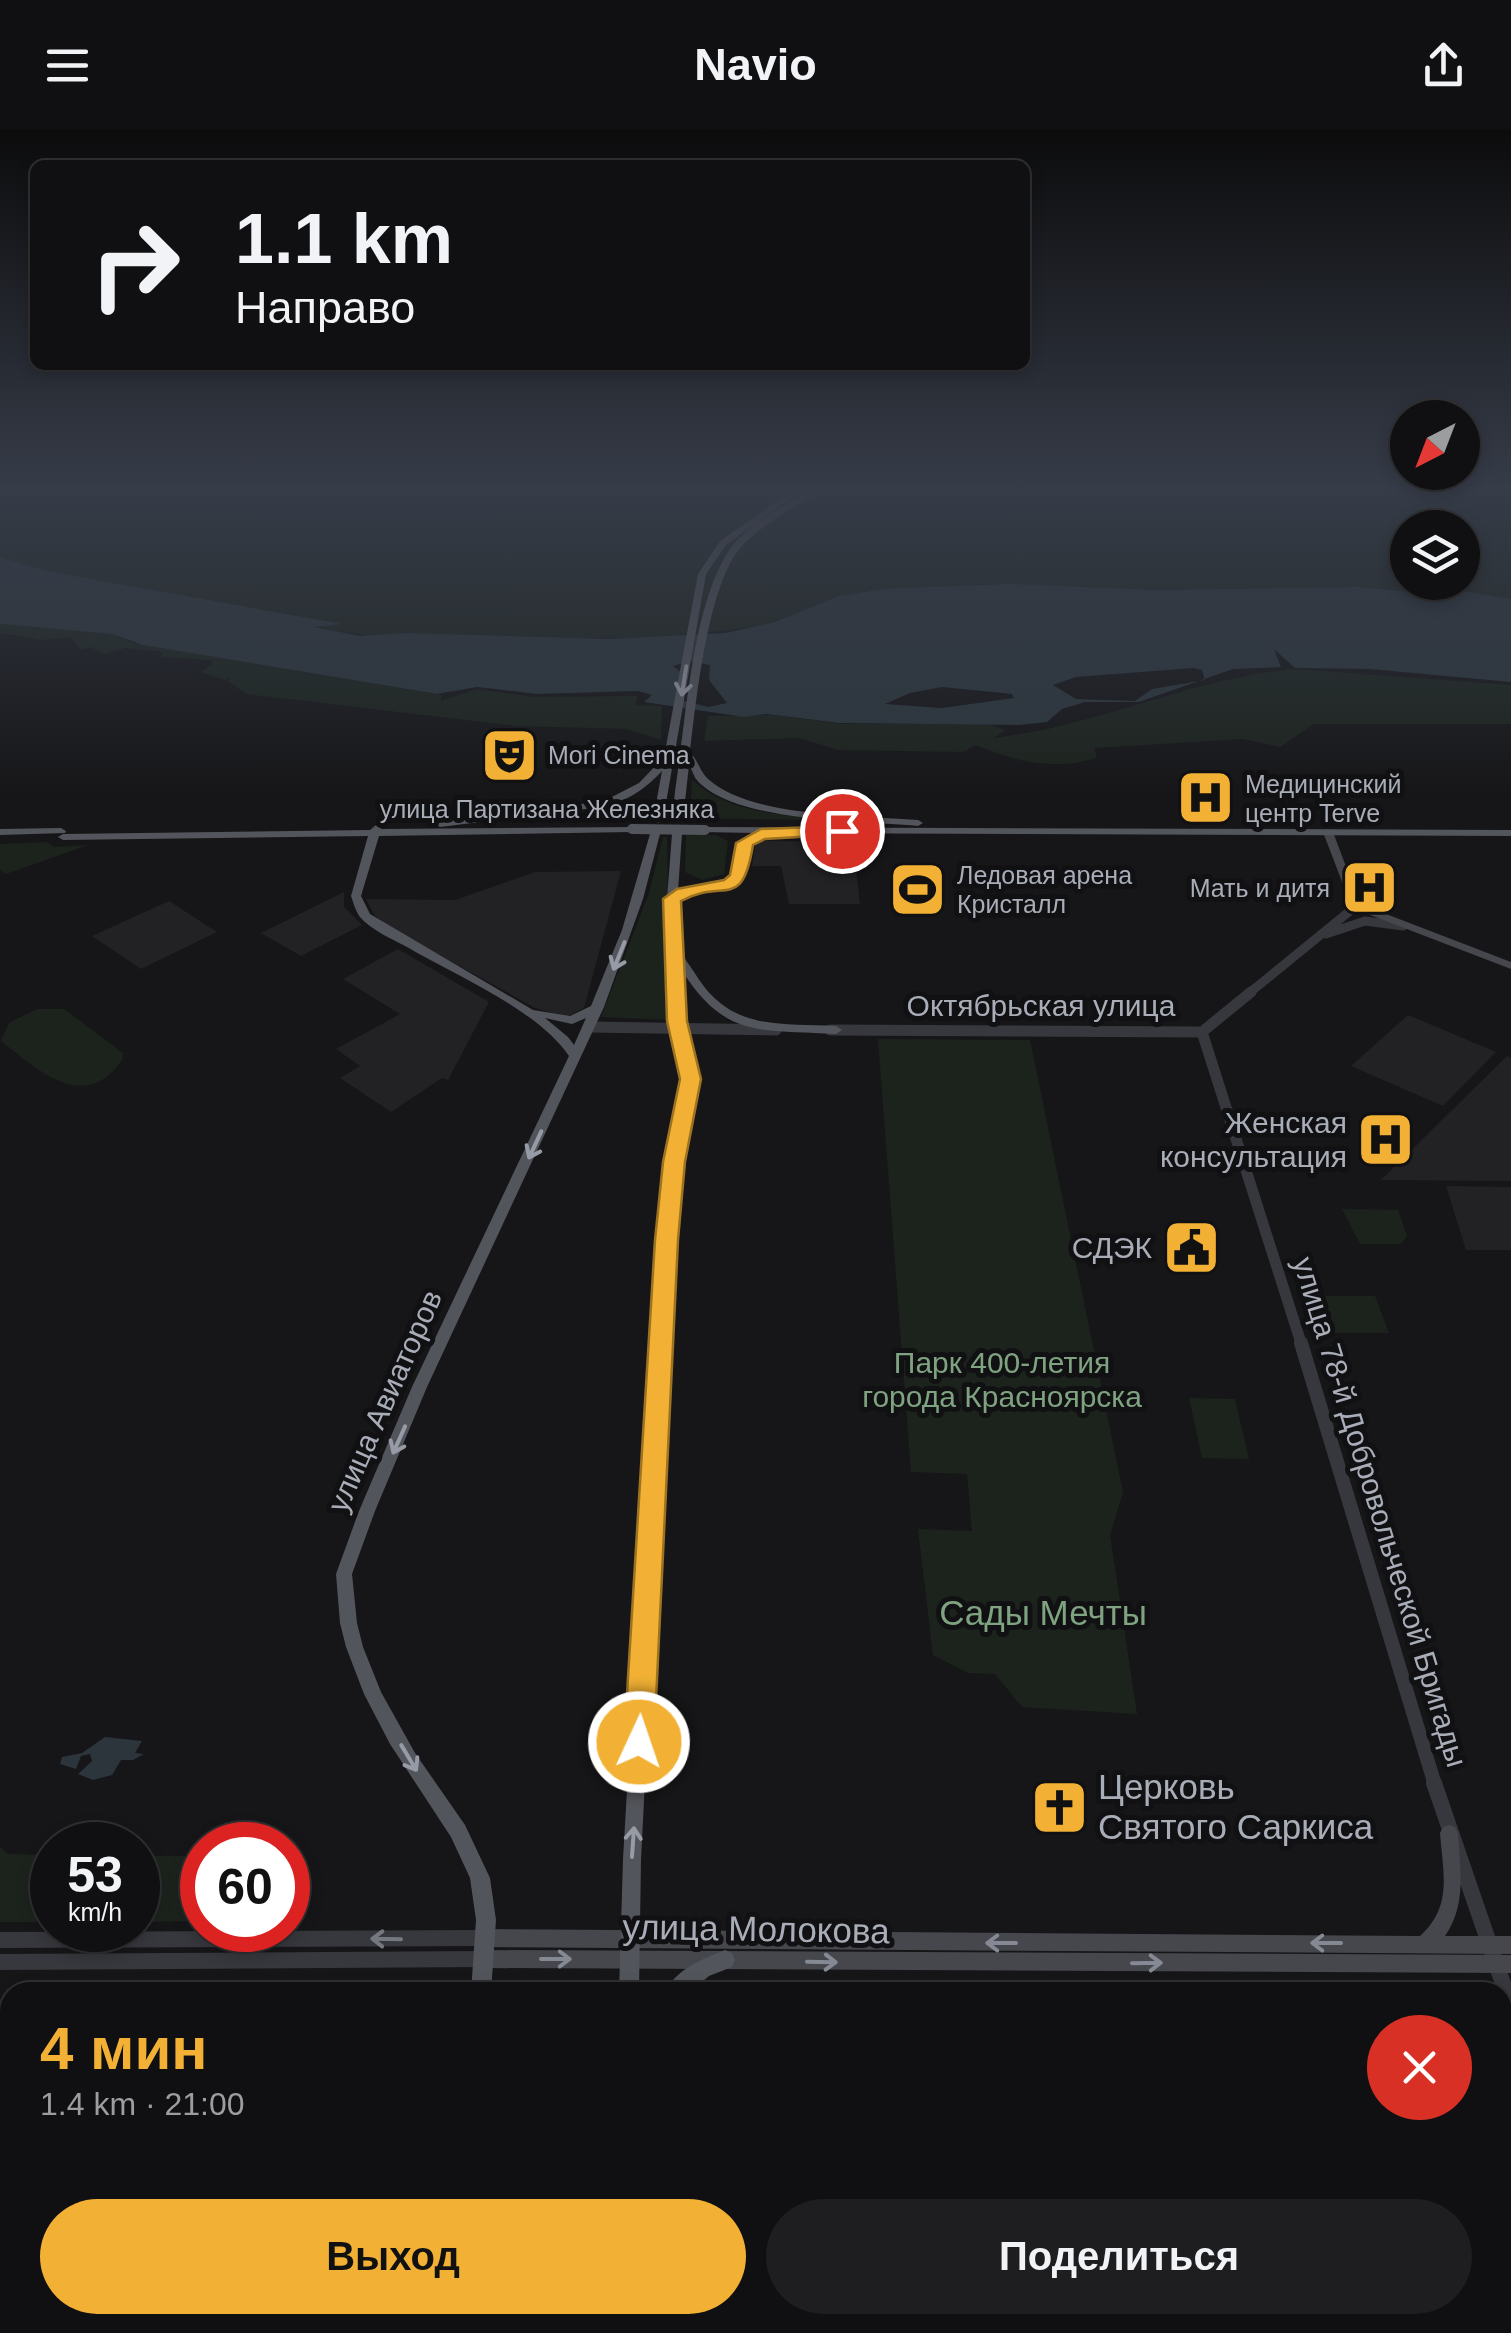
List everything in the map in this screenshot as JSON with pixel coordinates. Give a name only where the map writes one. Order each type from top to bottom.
[{"type":"main road","points":[[658,820],[699,590]]},
{"type":"main road","points":[[678,820],[707,613],[714,590]]},
{"type":"main road","points":[[437,825],[604,803],[656,775],[673,749]]},
{"type":"main road","points":[[688,750],[698,778],[726,799],[768,808],[936,825]]},
{"type":"main road","name":"улица Партизана Железняка","points":[[62,834],[338,832],[437,825],[1511,830]]},
{"type":"main road","name":"улица Партизана Железняка","points":[[0,835],[632,826]]},
{"type":"main road","points":[[674,860],[679,874],[693,882],[714,882],[729,874],[734,842],[705,827]]},
{"type":"main road","name":"улица Партизана Железняка","points":[[705,827],[1324,829]]},
{"type":"main road","points":[[375,829],[356,896],[365,916],[521,1008],[568,1042],[576,1056]]},
{"type":"main road","points":[[1324,829],[1356,906],[1511,966]]},
{"type":"main road","points":[[672,899],[683,892],[730,884],[739,877],[744,843],[761,834],[786,830]]},
{"type":"main road","points":[[338,832],[358,836],[368,852]]},
{"type":"main road","points":[[368,852],[404,832]]},
{"type":"main road","name":"улица Авиаторов","points":[[481,1982],[482,1883],[463,1838],[408,1757],[364,1672],[343,1612],[344,1574],[454,1315],[590,1027],[639,905],[655,834]]},
{"type":"main road","points":[[629,1982],[666,1240],[674,1162],[691,1079],[680,1030],[674,946],[676,834]]},
{"type":"main road","points":[[674,946],[721,1014],[741,1024],[836,1030]]},
{"type":"main road","points":[[521,1008],[562,1020],[589,1015],[598,1007]]},
{"type":"main road","points":[[1423,1944],[1443,1928],[1451,1912],[1449,1832]]},
{"type":"main road","name":"улица Молокова","points":[[483,1948],[1511,1945]]},
{"type":"main road","name":"улица Молокова","points":[[630,1949],[725,1960],[1504,1964]]},
{"type":"main road","points":[[687,1982],[702,1969],[725,1960]]},
{"type":"street","name":"Октябрьская улица","points":[[836,1030],[1202,1032],[1356,906]]},
{"type":"street","points":[[1318,938],[1357,922],[1404,926]]},
{"type":"street","points":[[590,1027],[779,1029]]},
{"type":"street","name":"улица 78-й Добровольческой Бригады","points":[[1202,1032],[1354,1514],[1449,1832],[1487,1945],[1504,1964]]},
{"type":"street","name":"улица Молокова","points":[[0,1940],[483,1948]]},
{"type":"street","name":"улица Молокова","points":[[0,1962],[483,1948]]},
{"type":"shaded area","points":[[0,590],[151,590],[342,624],[314,627],[361,636],[407,633],[609,639],[726,633],[775,622],[839,596],[879,590],[1388,590],[1390,600],[1480,600],[1480,594],[1511,599],[1511,682],[1370,669],[1295,668],[1274,649],[1281,667],[1233,669],[1205,679],[1202,670],[1194,668],[1076,677],[1053,685],[1076,699],[1135,701],[1152,689],[1199,681],[1139,702],[1085,702],[1062,709],[1047,722],[1020,725],[840,723],[766,714],[744,717],[644,702],[652,695],[638,691],[537,694],[477,687],[437,694],[143,645],[112,634],[0,624]],"holes":[[[690,661],[710,665],[709,680],[727,703],[708,707],[680,700],[681,672],[673,666]],[[942,687],[1012,694],[1014,698],[942,708],[885,704],[910,693]]]},
{"type":"shaded area","points":[[756,841],[853,842],[860,904],[789,904],[781,866],[752,866]]},
{"type":"shaded area","points":[[621,871],[584,1008],[566,1017],[535,1008],[391,928],[375,916],[366,899],[455,900],[535,872]]},
{"type":"shaded area","points":[[344,892],[344,907],[362,925],[301,956],[261,933]]},
{"type":"shaded area","points":[[169,901],[217,932],[141,969],[92,936]]},
{"type":"shaded area","points":[[398,949],[489,1002],[448,1080],[442,1078],[391,1112],[340,1078],[360,1066],[336,1049],[400,1014],[343,979]]},
{"type":"shaded area","points":[[1408,1015],[1496,1052],[1443,1106],[1351,1066]]},
{"type":"shaded area","points":[[1507,1056],[1511,1058],[1511,1181],[1381,1180]]},
{"type":"shaded area","points":[[1446,1186],[1511,1187],[1511,1250],[1466,1250]]},
{"type":"shaded area","points":[[105,1737],[142,1741],[135,1753],[144,1754],[133,1760],[121,1760],[112,1775],[93,1780],[78,1774],[92,1761],[90,1754],[81,1756],[76,1769],[60,1764],[62,1757],[82,1753]]},
{"type":"green space","points":[[151,590],[907,590],[850,594],[765,625],[672,637],[573,639],[407,633],[375,637],[313,627],[336,623]]},
{"type":"green space","points":[[1480,590],[1511,590],[1511,599],[1480,594]]},
{"type":"green space","points":[[0,624],[112,634],[134,643],[441,695],[441,701],[477,689],[534,697],[638,696],[635,705],[662,706],[661,740],[627,729],[517,726],[246,694],[228,681],[230,677],[226,680],[201,672],[213,664],[211,660],[161,657],[162,652],[126,648],[103,654],[91,647],[81,650],[71,637],[41,640],[0,633]]},
{"type":"green space","points":[[1294,669],[1511,685],[1511,724],[1314,724],[1280,747],[1243,739],[1094,748],[1097,758],[1066,764],[1021,760],[976,745],[963,752],[838,750],[799,738],[704,741],[708,716],[772,715],[843,724],[987,724],[1006,730],[993,738],[1069,724],[1218,682]]},
{"type":"green space","points":[[692,780],[730,803],[751,809],[865,821],[690,818]]},
{"type":"green space","points":[[686,835],[716,835],[728,841],[724,874],[702,880],[685,872]]},
{"type":"green space","points":[[663,837],[667,837],[670,1020],[601,1017],[649,893]]},
{"type":"green space","points":[[47,842],[54,847],[88,845],[6,874],[0,870],[0,844]]},
{"type":"green space","points":[[37,1009],[64,1009],[123,1053],[122,1060],[107,1076],[92,1084],[77,1086],[45,1074],[1,1041],[9,1023]]},
{"type":"green space","name":"Парк 400-летия города Красноярска","points":[[878,1039],[1030,1040],[1123,1492],[1110,1535],[1137,1714],[1022,1707],[995,1674],[968,1673],[933,1655],[918,1529],[972,1531],[967,1474],[911,1472]]},
{"type":"green space","points":[[1342,1209],[1398,1210],[1407,1236],[1401,1244],[1360,1244]]},
{"type":"green space","points":[[1299,1269],[1314,1269],[1323,1296],[1375,1296],[1389,1333],[1320,1333]]},
{"type":"green space","points":[[1189,1398],[1235,1399],[1249,1459],[1202,1458]]},
{"type":"green space","points":[[0,1847],[8,1854],[30,1854],[30,1922],[0,1922]]},
{"type":"green space","points":[[160,1856],[180,1856],[180,1921],[160,1922]]},
{"type":"place","name":"Mori Cinema","points":[[509,755]]},
{"type":"place","name":"Медицинский центр Terve","points":[[1206,798]]},
{"type":"place","name":"Мать и дитя","points":[[1369,888]]},
{"type":"place","name":"Ледовая арена Кристалл","points":[[918,889]]},
{"type":"place","name":"Женская консультация","points":[[1386,1140]]},
{"type":"place","name":"СДЭК","points":[[1191,1248]]},
{"type":"place","name":"Церковь Святого Саркиса","points":[[1059,1807]]},
{"type":"route","points":[[639,1742],[666,1240],[674,1162],[691,1079],[691,1066],[677,1021],[672,899],[683,892],[730,884],[739,877],[744,843],[761,834],[786,830],[842,831]]},
{"type":"park label","name":"Сады Мечты","points":[[1043,1613]]}]
